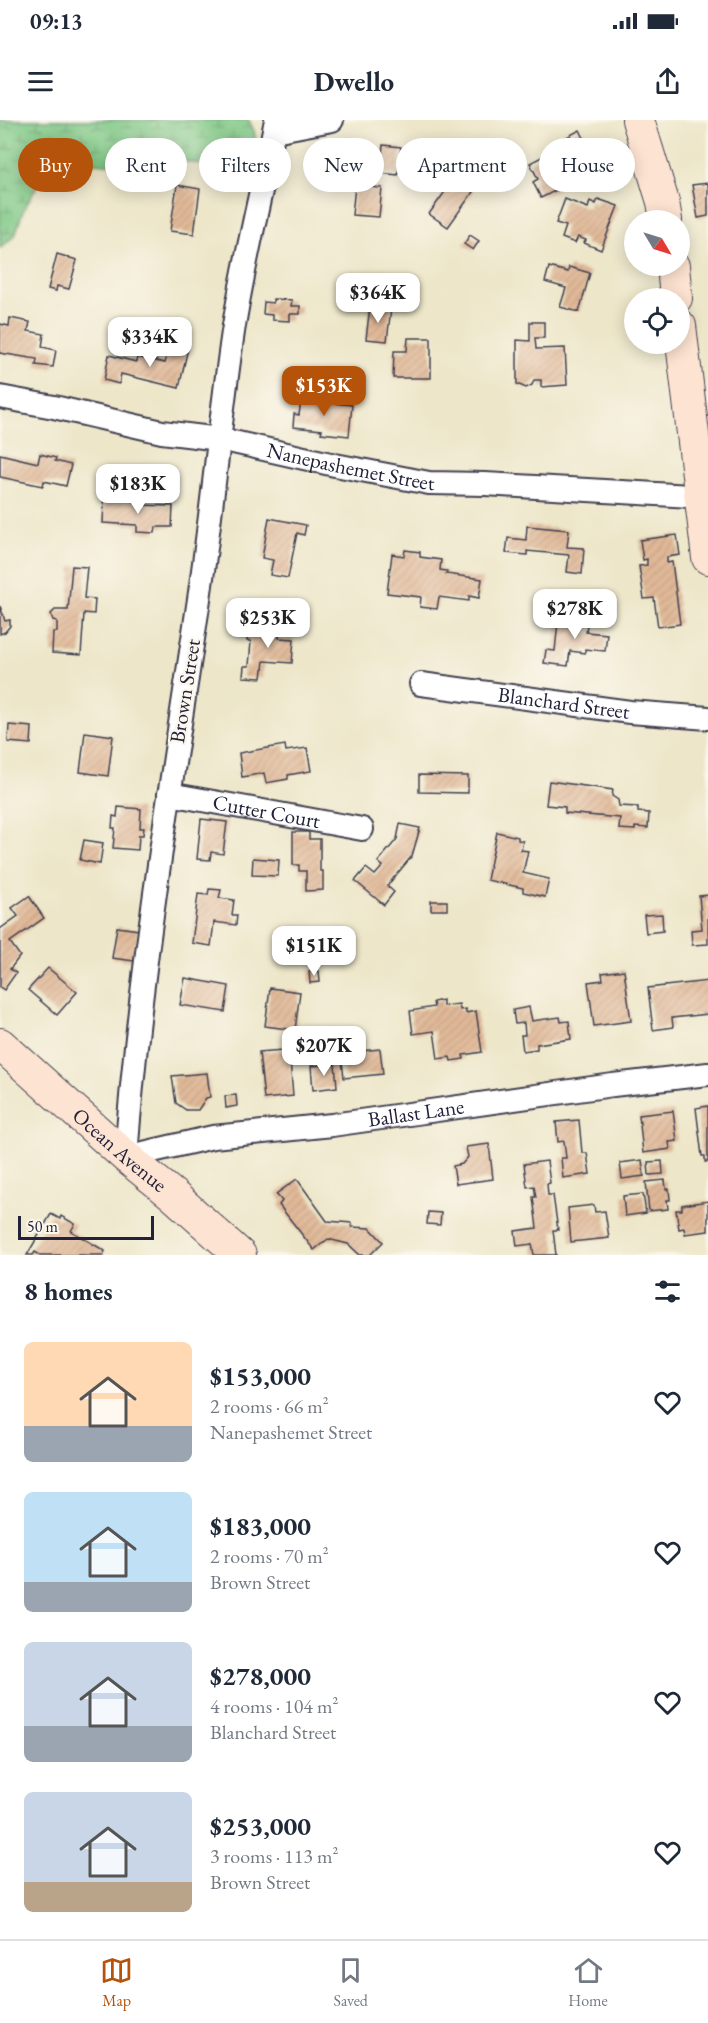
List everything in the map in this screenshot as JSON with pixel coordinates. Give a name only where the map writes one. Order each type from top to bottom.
[{"type":"main road","points":[[638,120],[664,210]]},
{"type":"main road","points":[[684,354],[704,497],[708,558]]},
{"type":"main road","name":"Ocean Avenue","points":[[0,1044],[240,1255]]},
{"type":"street","points":[[275,125],[332,120]]},
{"type":"street","name":"Brown Street","points":[[126,1157],[131,1083],[169,794],[206,550],[233,331],[247,253],[275,125]]},
{"type":"street","name":"Nanepashemet Street","points":[[0,397],[162,432],[220,439],[429,483],[485,484],[704,497]]},
{"type":"street","name":"Blanchard Street","points":[[421,684],[630,712],[708,718]]},
{"type":"street","name":"Cutter Court","points":[[169,794],[362,829]]},
{"type":"street","name":"Ballast Lane","points":[[126,1157],[213,1137],[332,1125],[613,1085],[708,1074]]},
{"type":"green space","points":[[0,120],[249,120],[255,138],[199,138],[199,164],[187,162],[187,138],[105,138],[105,164],[93,163],[93,138],[18,138],[18,192],[34,192],[23,211],[15,235],[0,248]]},
{"type":"building","points":[[580,130],[584,138],[565,138]]},
{"type":"building","points":[[384,145],[396,146],[396,175],[384,173]]},
{"type":"building","points":[[539,158],[539,192],[553,192],[541,198],[533,182],[538,179],[530,163]]},
{"type":"building","points":[[708,183],[708,216],[698,218],[692,185]]},
{"type":"building","points":[[187,187],[199,189],[194,234],[170,231],[176,192],[187,192]]},
{"type":"building","points":[[354,192],[382,192],[379,217],[352,215]]},
{"type":"building","points":[[445,192],[473,192],[448,227],[429,214]]},
{"type":"building","points":[[565,199],[588,208],[590,201],[596,204],[598,199],[618,206],[601,250],[584,243],[586,240],[578,237],[575,243],[562,238],[566,226],[556,223]]},
{"type":"building","points":[[470,235],[479,241],[473,250],[464,244]]},
{"type":"building","points":[[57,254],[77,260],[69,289],[57,286],[56,291],[48,289]]},
{"type":"building","points":[[549,267],[568,272],[569,267],[590,273],[579,312],[560,307],[566,288],[545,282]]},
{"type":"building","points":[[273,299],[292,300],[291,306],[300,306],[300,314],[290,314],[290,321],[272,320],[272,315],[263,314],[264,302],[273,303]]},
{"type":"building","points":[[370,306],[391,308],[387,341],[366,339]]},
{"type":"building","points":[[10,318],[30,322],[28,331],[44,334],[42,347],[56,350],[53,367],[36,365],[37,359],[0,353],[0,324],[9,326]]},
{"type":"building","points":[[530,322],[544,322],[544,338],[535,338],[536,349],[565,348],[567,385],[541,387],[541,380],[534,380],[532,385],[526,388],[517,384],[517,340],[530,341]]},
{"type":"building","points":[[408,338],[431,338],[431,378],[393,378],[394,351],[407,351]]},
{"type":"building","points":[[170,344],[188,348],[179,388],[121,374],[119,384],[104,380],[109,355],[136,362],[137,357],[165,363]]},
{"type":"building","points":[[301,400],[352,405],[349,436],[293,427],[294,414],[299,415]]},
{"type":"building","points":[[0,454],[38,463],[40,454],[71,465],[66,486],[44,481],[43,486],[0,477]]},
{"type":"building","points":[[104,499],[138,501],[138,505],[173,506],[172,527],[156,527],[155,533],[137,532],[137,525],[103,523]]},
{"type":"building","points":[[269,518],[306,525],[304,535],[297,533],[288,578],[270,575],[273,560],[262,558]]},
{"type":"building","points":[[527,526],[569,530],[567,547],[584,548],[582,574],[567,572],[569,555],[527,551],[527,555],[506,553],[508,538],[526,540]]},
{"type":"building","points":[[677,535],[680,555],[667,557],[667,563],[672,562],[680,624],[658,627],[654,598],[644,599],[639,566],[647,565],[647,559],[643,560],[640,540]]},
{"type":"building","points":[[405,550],[420,552],[420,557],[441,560],[440,570],[447,571],[446,574],[482,579],[479,598],[469,596],[469,601],[439,597],[437,609],[420,607],[421,597],[387,593],[392,554],[404,556]]},
{"type":"building","points":[[72,566],[87,567],[84,598],[95,599],[94,614],[84,613],[81,655],[52,653],[53,632],[57,632],[57,621],[53,620],[51,614],[55,610],[68,610]]},
{"type":"building","points":[[0,606],[5,621],[10,620],[10,626],[0,634]]},
{"type":"building","points":[[573,609],[589,611],[586,632],[607,634],[605,651],[585,649],[585,653],[570,651],[568,666],[544,663],[546,650],[555,651],[558,622],[571,624]]},
{"type":"building","points":[[262,622],[281,624],[279,638],[294,639],[292,663],[264,661],[262,678],[243,677],[244,666],[249,666],[251,641],[247,641],[247,632],[261,633]]},
{"type":"building","points":[[9,725],[32,727],[31,744],[8,742]]},
{"type":"building","points":[[85,732],[113,736],[108,776],[80,772]]},
{"type":"building","points":[[285,745],[286,751],[307,748],[311,771],[288,775],[288,779],[266,783],[264,773],[242,777],[239,753]]},
{"type":"building","points":[[419,775],[468,776],[468,793],[419,792]]},
{"type":"building","points":[[549,781],[613,790],[612,796],[618,800],[619,806],[638,807],[638,812],[649,813],[648,828],[619,829],[620,818],[565,813],[565,807],[546,805]]},
{"type":"building","points":[[118,807],[141,809],[140,828],[144,828],[143,835],[139,835],[138,850],[113,848],[115,828],[112,828],[113,816],[117,817]]},
{"type":"building","points":[[201,819],[227,822],[223,854],[211,852],[210,860],[197,859]]},
{"type":"building","points":[[400,824],[420,828],[412,856],[387,886],[394,892],[384,905],[355,881],[366,868],[375,875],[383,866],[378,862],[397,839]]},
{"type":"building","points":[[293,832],[309,832],[309,839],[320,839],[320,871],[323,871],[323,890],[306,891],[306,871],[299,871],[299,865],[293,865]]},
{"type":"building","points":[[497,832],[518,837],[518,840],[523,841],[521,850],[528,851],[523,873],[549,879],[545,897],[523,892],[523,888],[487,880]]},
{"type":"building","points":[[84,840],[103,843],[100,864],[80,860]]},
{"type":"building","points":[[253,858],[279,860],[278,876],[252,875]]},
{"type":"building","points":[[209,889],[221,890],[219,898],[234,900],[232,915],[237,915],[236,925],[214,922],[211,946],[192,943],[198,894],[208,895]]},
{"type":"building","points":[[708,895],[708,944],[692,945],[691,930],[702,929],[699,896]]},
{"type":"building","points":[[29,896],[44,918],[10,942],[20,956],[10,969],[16,973],[4,990],[0,987],[0,929],[18,916],[12,908]]},
{"type":"building","points":[[431,901],[447,901],[447,910],[431,910]]},
{"type":"building","points":[[662,914],[663,931],[646,933],[644,915]]},
{"type":"building","points":[[117,927],[139,930],[134,961],[112,958]]},
{"type":"building","points":[[48,968],[77,992],[57,1015],[28,990]]},
{"type":"building","points":[[624,970],[631,1021],[594,1026],[588,982],[603,980],[602,973]]},
{"type":"building","points":[[309,971],[319,971],[320,982],[310,983]]},
{"type":"building","points":[[185,978],[229,986],[225,1012],[180,1005]]},
{"type":"building","points":[[708,981],[708,1014],[672,1018],[673,1027],[653,1030],[648,988]]},
{"type":"building","points":[[270,988],[300,992],[295,1030],[265,1026]]},
{"type":"building","points":[[443,1000],[443,1006],[459,1004],[460,1010],[466,1009],[466,1013],[476,1011],[482,1052],[463,1055],[464,1059],[451,1061],[450,1057],[438,1059],[434,1031],[413,1034],[410,1011],[434,1007],[433,1002]]},
{"type":"building","points":[[529,1007],[532,1021],[560,1017],[561,1022],[569,1021],[571,1039],[537,1044],[537,1049],[523,1051],[521,1035],[525,1035],[524,1023],[515,1024],[513,1010]]},
{"type":"building","points":[[380,1049],[383,1074],[344,1078],[341,1053]]},
{"type":"building","points":[[283,1050],[284,1060],[290,1060],[293,1096],[264,1099],[259,1052]]},
{"type":"building","points":[[335,1064],[337,1087],[313,1090],[311,1066]]},
{"type":"building","points":[[207,1073],[210,1097],[206,1098],[198,1110],[186,1110],[176,1103],[172,1076]]},
{"type":"building","points":[[236,1095],[237,1106],[226,1108],[225,1096]]},
{"type":"building","points":[[708,1106],[708,1162],[705,1162],[705,1156],[702,1156],[696,1108]]},
{"type":"building","points":[[673,1111],[677,1141],[669,1142],[670,1149],[643,1153],[639,1115]]},
{"type":"building","points":[[579,1120],[582,1153],[587,1153],[590,1174],[563,1178],[561,1158],[566,1158],[564,1141],[558,1142],[556,1122]]},
{"type":"building","points":[[489,1144],[493,1179],[456,1184],[453,1166],[462,1164],[468,1157],[466,1147]]},
{"type":"building","points":[[642,1160],[644,1176],[622,1179],[620,1163]]},
{"type":"building","points":[[547,1161],[550,1183],[547,1184],[548,1195],[553,1195],[558,1230],[553,1230],[556,1255],[534,1255],[532,1244],[517,1246],[515,1231],[537,1228],[534,1186],[527,1187],[524,1164]]},
{"type":"building","points":[[662,1161],[663,1174],[649,1175],[648,1162]]},
{"type":"building","points":[[297,1179],[327,1221],[352,1223],[352,1227],[370,1228],[383,1242],[370,1255],[360,1255],[348,1244],[328,1239],[314,1250],[279,1205],[282,1201],[276,1194]]},
{"type":"building","points":[[665,1180],[666,1189],[669,1189],[668,1209],[649,1211],[646,1182]]},
{"type":"building","points":[[643,1194],[646,1213],[625,1216],[623,1196]]},
{"type":"building","points":[[708,1201],[708,1231],[685,1234],[684,1228],[679,1229],[676,1210],[682,1210],[682,1205]]},
{"type":"building","points":[[594,1205],[595,1212],[605,1211],[609,1238],[571,1242],[568,1208]]},
{"type":"building","points":[[428,1212],[441,1213],[440,1225],[427,1224]]},
{"type":"building","points":[[51,1214],[60,1219],[61,1216],[75,1224],[71,1231],[105,1251],[103,1255],[40,1255],[35,1252],[33,1255],[27,1255]]}]
